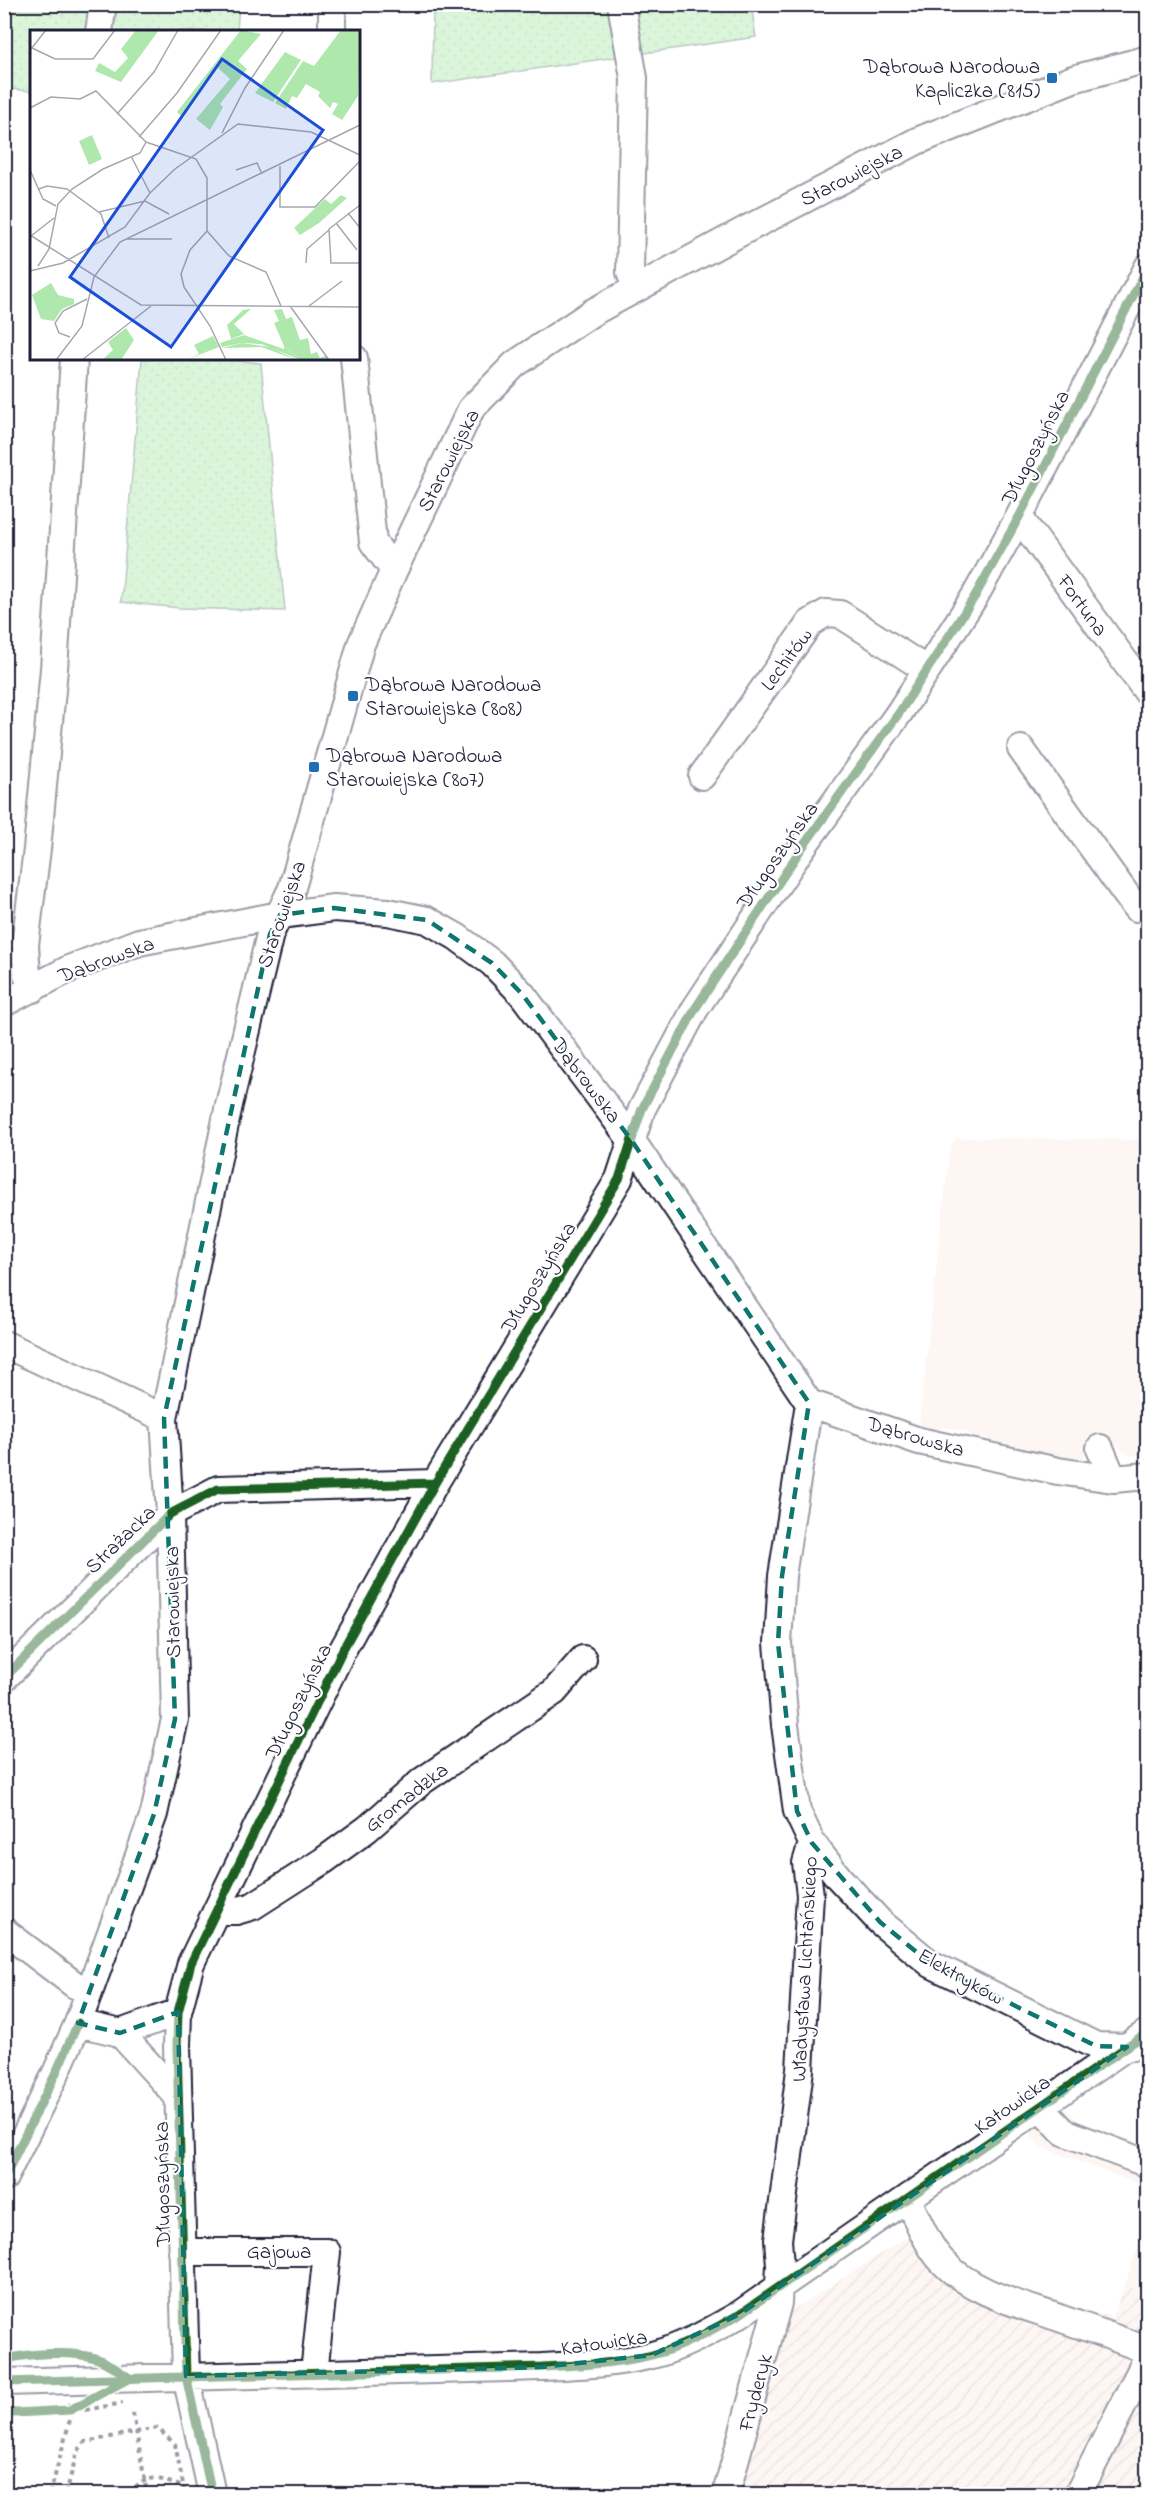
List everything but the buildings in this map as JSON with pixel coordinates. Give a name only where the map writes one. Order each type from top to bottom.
[{"type":"street","points":[[99,30],[103,4]]},
{"type":"street","points":[[332,4],[332,30]]},
{"type":"street","points":[[621,4],[634,78],[630,272],[636,288]]},
{"type":"street","name":"Starowiejska","points":[[4,2178],[78,2023],[154,1814],[175,1719],[171,1514],[164,1418],[229,1105],[270,934],[292,888],[361,644],[471,409],[514,364],[593,312],[917,141],[1072,79],[1148,59]]},
{"type":"street","name":"Długoszyńska","points":[[212,2494],[186,2376],[178,2097],[178,2012],[192,1963],[343,1649],[435,1483],[619,1179],[642,1109],[695,1008],[799,852],[899,713],[975,596],[1019,517],[1148,267]]},
{"type":"street","points":[[33,989],[27,975],[25,945],[37,849],[54,669],[74,360]]},
{"type":"street","points":[[354,360],[373,542],[394,570]]},
{"type":"street","name":"Fortuna","points":[[1019,517],[1148,693]]},
{"type":"street","name":"Lechitów","points":[[702,776],[810,623],[826,614],[840,614],[927,670]]},
{"type":"street","points":[[1021,749],[1136,908]]},
{"type":"street","name":"Dąbrowska","points":[[4,1003],[69,969],[139,942],[280,915],[334,908],[388,912],[427,920],[457,937],[492,963],[522,994],[632,1141],[809,1403],[919,1441],[954,1438],[1058,1471],[1113,1479],[1148,1476]]},
{"type":"street","points":[[4,1344],[164,1418]]},
{"type":"street","name":"Władysława Lichtańskiego","points":[[779,2288],[778,2240],[800,2070],[810,1894],[806,1863],[812,1843],[797,1811],[785,1725],[778,1643],[782,1576],[809,1403]]},
{"type":"street","points":[[1100,1448],[1113,1479]]},
{"type":"street","name":"Strażacka","points":[[4,1678],[141,1528],[218,1489],[435,1483]]},
{"type":"street","name":"Gromadzka","points":[[216,1911],[237,1911],[254,1905],[323,1861],[366,1829],[422,1781],[555,1692],[584,1659]]},
{"type":"street","name":"Elektryków","points":[[812,1843],[839,1878],[880,1922],[931,1964],[1096,2046],[1137,2047]]},
{"type":"street","points":[[4,1931],[75,1985],[89,1991]]},
{"type":"street","points":[[78,2023],[120,2033],[178,2012]]},
{"type":"street","name":"Katowicka","points":[[4,2382],[542,2367],[598,2363],[652,2355],[699,2337],[740,2314],[1040,2107],[1137,2047],[1148,2032]]},
{"type":"street","points":[[120,2033],[178,2097]]},
{"type":"street","points":[[1040,2107],[1064,2132],[1148,2164]]},
{"type":"street","points":[[907,2199],[932,2246],[942,2261],[956,2274],[995,2295],[1108,2334],[1148,2352]]},
{"type":"street","name":"Gajowa","points":[[182,2252],[327,2252],[314,2373]]},
{"type":"street","name":"Fryderyk","points":[[726,2494],[771,2331],[779,2288]]},
{"type":"street","points":[[1078,2494],[1148,2356]]},
{"type":"path","points":[[50,2494],[67,2414],[92,2399]]},
{"type":"path","points":[[133,2413],[146,2488]]},
{"type":"path","points":[[66,2494],[80,2446],[92,2440],[157,2428],[175,2444],[185,2494]]},
{"type":"path","points":[[128,2494],[144,2479],[153,2478],[184,2487]]},
{"type":"highlighted area","points":[[334,908],[427,920],[492,963],[522,994],[632,1141],[809,1403],[782,1576],[778,1643],[797,1811],[812,1843],[880,1922],[931,1964],[1096,2046],[1127,2047],[740,2314],[652,2355],[542,2367],[186,2376],[178,2012],[120,2033],[78,2023],[154,1814],[175,1719],[164,1418],[270,934],[280,915]]},
{"type":"shaded area","points":[[957,1138],[1147,1140],[1147,1456],[1128,1454],[1113,1443],[1085,1453],[1083,1461],[971,1436],[966,1431],[946,1427],[935,1430],[919,1424],[950,1148]]},
{"type":"shaded area","points":[[1054,2097],[1080,2123],[1147,2145],[1147,2187],[1041,2147],[1020,2121]]},
{"type":"shaded area","points":[[932,2221],[958,2263],[998,2287],[1112,2317],[1125,2285],[1147,2294],[1147,2494],[734,2494],[782,2317]]},
{"type":"shaded area","points":[[1147,2221],[1147,2294],[1125,2285]]},
{"type":"green space","points":[[5,5],[239,5],[237,30],[30,30],[30,91],[10,89],[5,297]]},
{"type":"green space","points":[[433,5],[610,5],[623,56],[432,84]]},
{"type":"green space","points":[[631,5],[751,5],[756,37],[638,54]]},
{"type":"green space","points":[[142,360],[230,360],[261,363],[285,611],[180,608],[121,602]]},
{"type":"cycle path","points":[[212,2494],[186,2376],[177,2046],[178,2012],[191,1963],[343,1649],[435,1483],[619,1179],[642,1109],[695,1009],[799,852],[899,713],[975,596],[1019,517],[1148,267]]},
{"type":"cycle path","points":[[4,1678],[170,1514],[218,1489],[435,1483]]},
{"type":"cycle path","points":[[4,2178],[78,2023]]},
{"type":"cycle path","points":[[4,2382],[542,2367],[611,2362],[664,2352],[698,2338],[740,2314],[1148,2032]]},
{"type":"cycle path","points":[[4,2360],[38,2354],[77,2354],[102,2361],[130,2378]]},
{"type":"cycle path","points":[[4,2411],[15,2413],[70,2410],[128,2379]]},
{"type":"place","name":"Dąbrowa Narodowa Kapliczka (815)","points":[[1052,78]]},
{"type":"place","name":"Dąbrowa Narodowa Starowiejska (808)","points":[[353,696]]},
{"type":"place","name":"Dąbrowa Narodowa Starowiejska (807)","points":[[314,767]]}]
